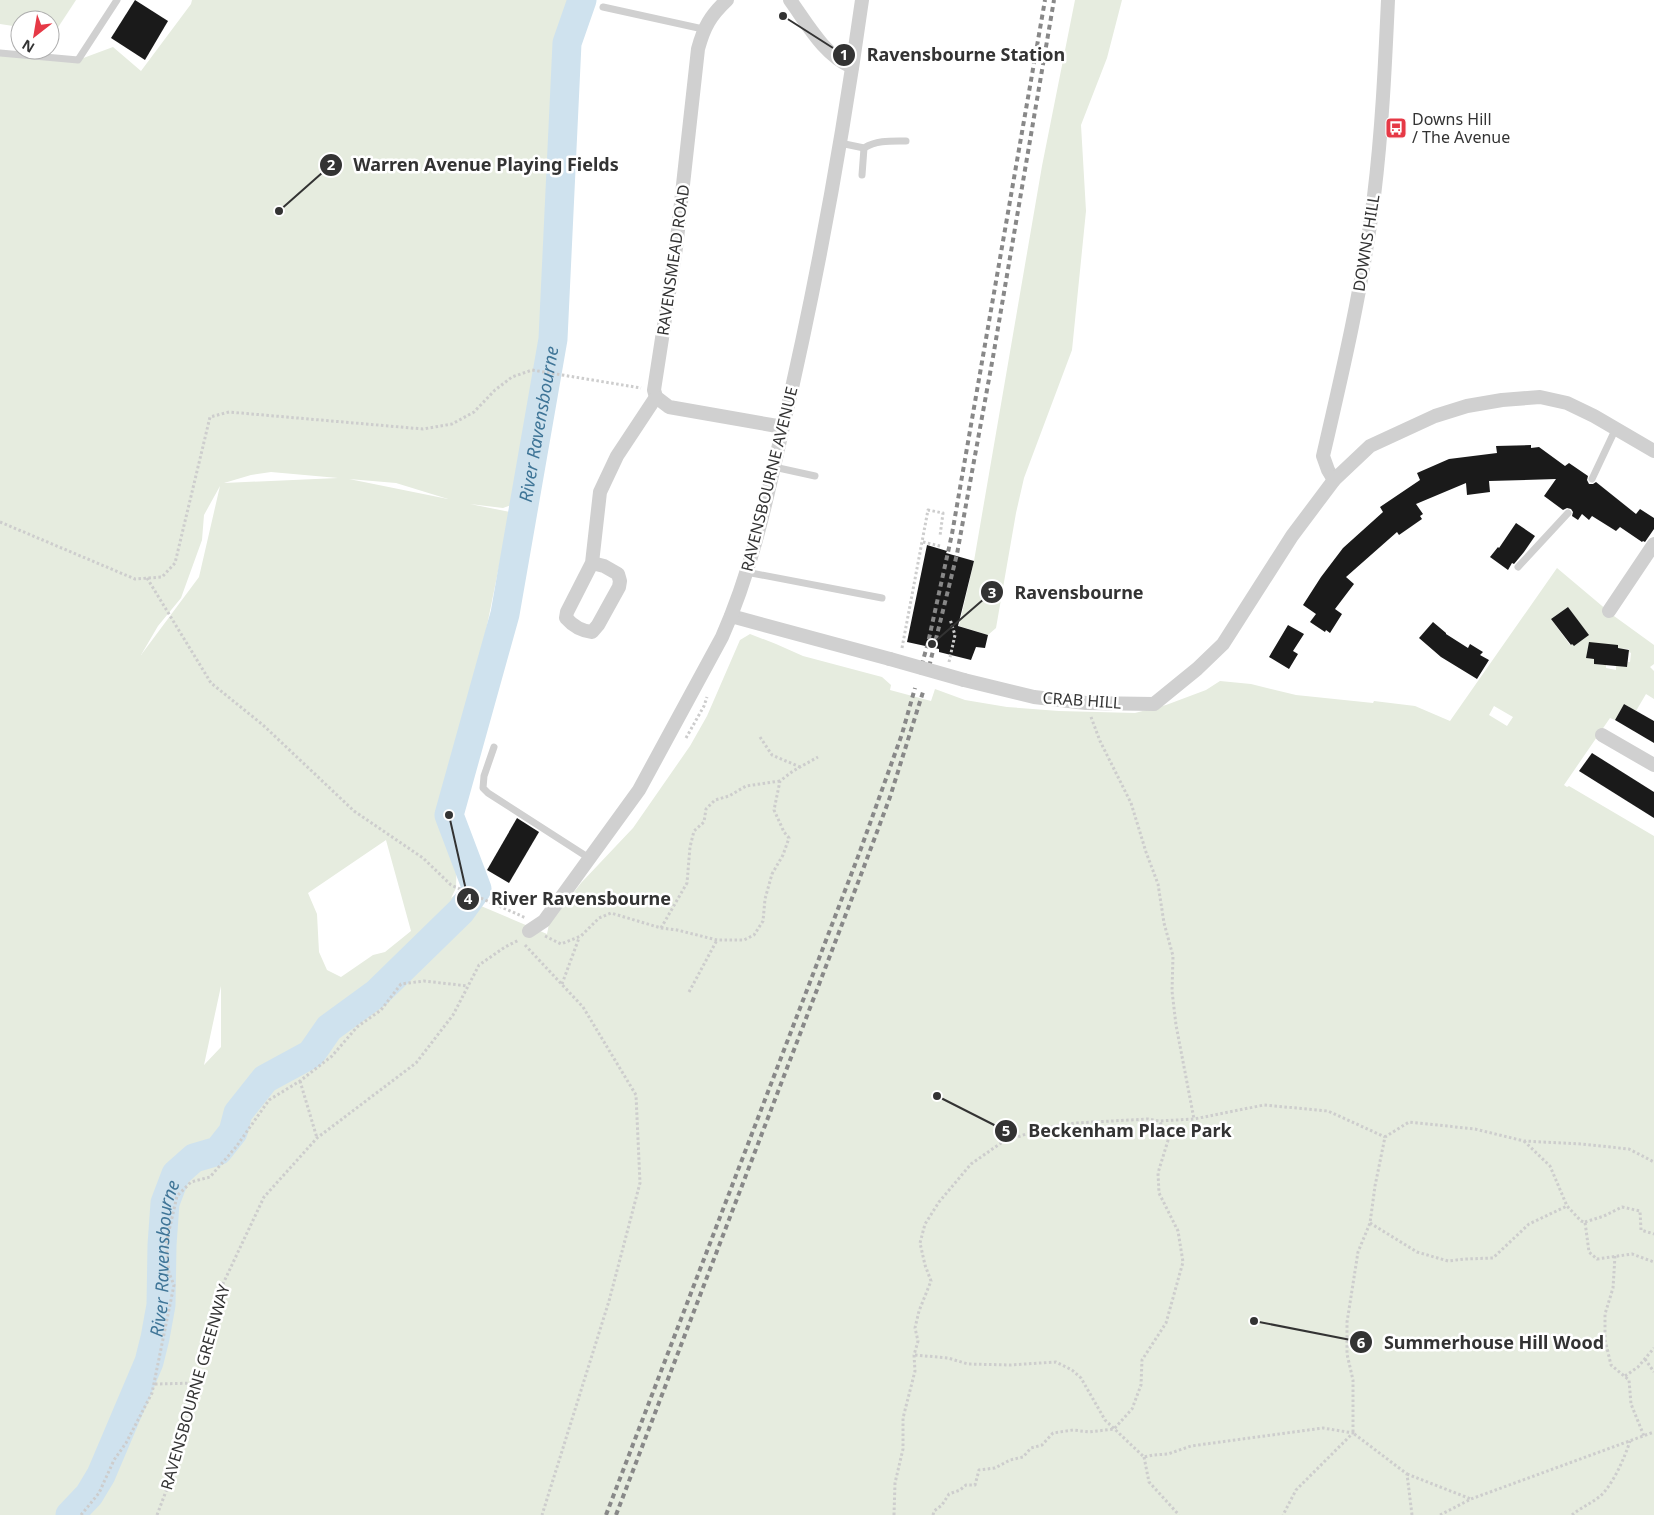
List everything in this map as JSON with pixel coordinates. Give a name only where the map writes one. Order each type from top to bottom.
[{"type":"street","name":"RAVENSMEAD ROAD","points":[[655,394],[676,248],[698,49],[703,29],[717,9],[727,0]]},
{"type":"street","points":[[790,0],[825,48],[840,62],[852,67]]},
{"type":"street","name":"RAVENSBOURNE AVENUE","points":[[533,931],[639,790],[731,616],[760,528],[801,354],[840,143],[862,0]]},
{"type":"street","name":"DOWNS HILL","points":[[1334,480],[1323,456],[1364,263],[1374,197],[1382,116],[1388,0]]},
{"type":"street","points":[[592,563],[604,566],[618,574],[620,581],[598,626],[592,632],[585,632],[566,618],[567,612],[592,563],[600,492],[617,456],[655,394],[669,407],[783,427]]},
{"type":"street","name":"CRAB HILL","points":[[731,616],[895,658],[964,680],[1034,697],[1086,703],[1154,704],[1197,669],[1223,644],[1292,536],[1334,480],[1370,446],[1435,416],[1502,400],[1540,397],[1567,403],[1616,428],[1654,451]]},
{"type":"street","points":[[1609,611],[1654,544]]},
{"type":"street","points":[[1602,735],[1654,765]]},
{"type":"lane","points":[[0,53],[78,60],[117,0]]},
{"type":"lane","points":[[603,7],[703,29]]},
{"type":"lane","points":[[840,143],[864,148],[870,144],[886,141],[906,141]]},
{"type":"lane","points":[[862,175],[864,148]]},
{"type":"lane","points":[[1592,479],[1616,428]]},
{"type":"lane","points":[[774,468],[815,476]]},
{"type":"lane","points":[[1518,567],[1568,513]]},
{"type":"lane","points":[[746,572],[882,598]]},
{"type":"lane","points":[[494,747],[482,783],[488,793],[589,858]]},
{"type":"path","points":[[0,522],[135,579],[162,577],[175,563],[210,418],[229,412],[423,429],[452,424],[474,412],[495,390],[512,377],[532,370],[655,394]]},
{"type":"path","points":[[895,658],[923,542],[928,510],[943,513],[940,536]]},
{"type":"path","points":[[923,542],[940,546]]},
{"type":"path","points":[[147,578],[211,683],[263,725],[354,811],[423,858],[451,885],[527,918],[562,984],[583,1007],[636,1095],[640,1183],[609,1301],[542,1515]]},
{"type":"path","points":[[948,670],[955,635],[950,619]]},
{"type":"path","points":[[1091,717],[1100,741],[1132,803],[1146,852],[1158,884],[1164,923],[1173,956],[1172,991],[1176,1025],[1194,1118]]},
{"type":"path","points":[[760,737],[772,755],[801,767]]},
{"type":"path","points":[[661,928],[687,882],[690,847],[694,831],[704,822],[706,809],[715,800],[729,796],[746,786],[780,781],[818,758]]},
{"type":"path","points":[[533,931],[561,944],[579,937],[599,918],[611,913],[661,928],[717,940],[744,940],[754,936],[763,921],[765,899],[772,874],[790,838],[784,832],[774,810],[780,781]]},
{"type":"path","name":"RAVENSBOURNE GREENWAY","points":[[157,1515],[168,1486],[221,1288],[264,1197],[317,1138],[416,1063],[453,1015],[479,964],[505,946],[533,931]]},
{"type":"path","points":[[562,984],[579,937]]},
{"type":"path","points":[[689,992],[717,940]]},
{"type":"path","points":[[81,1515],[99,1492],[114,1460],[126,1443],[152,1393],[174,1285],[169,1273],[166,1244],[177,1196],[192,1182],[210,1177],[241,1141],[269,1100],[300,1081],[332,1056],[357,1027],[381,1010],[401,984],[424,981],[468,986]]},
{"type":"path","points":[[300,1081],[317,1138]]},
{"type":"path","points":[[894,1515],[894,1483],[903,1449],[903,1418],[915,1371],[914,1355],[918,1341],[915,1328],[921,1305],[931,1281],[920,1243],[925,1224],[939,1202],[971,1164],[1001,1143],[1040,1129],[1076,1123],[1148,1119],[1159,1121],[1194,1118],[1264,1105],[1328,1111],[1385,1137]]},
{"type":"path","points":[[932,1515],[949,1494],[960,1490],[966,1485],[975,1485],[979,1470],[995,1468],[1010,1460],[1023,1457],[1031,1448],[1042,1445],[1053,1433],[1073,1430],[1089,1432],[1114,1429],[1132,1409],[1141,1385],[1142,1360],[1166,1323],[1183,1262],[1178,1231],[1159,1193],[1158,1173],[1169,1137],[1159,1121]]},
{"type":"path","points":[[1283,1515],[1296,1490],[1353,1433],[1353,1380],[1347,1354],[1347,1322],[1358,1252],[1370,1223],[1385,1137],[1409,1122],[1475,1129],[1524,1141],[1629,1149],[1654,1162]]},
{"type":"path","points":[[1524,1141],[1550,1166],[1567,1206],[1581,1221],[1585,1222],[1604,1216],[1622,1207],[1640,1210],[1641,1230],[1654,1234]]},
{"type":"path","points":[[1370,1223],[1418,1252],[1448,1261],[1493,1258],[1529,1224],[1567,1206]]},
{"type":"path","points":[[1585,1222],[1589,1252],[1597,1259],[1632,1254],[1654,1262]]},
{"type":"path","points":[[1615,1256],[1614,1288],[1605,1314],[1605,1340],[1611,1365],[1629,1380],[1631,1404],[1644,1436]]},
{"type":"path","points":[[1625,1376],[1638,1367],[1654,1348]]},
{"type":"path","points":[[914,1355],[948,1358],[968,1364],[1010,1365],[1056,1362],[1072,1370],[1081,1378],[1105,1420],[1144,1458],[1149,1482],[1179,1515]]},
{"type":"path","points":[[1645,1358],[1654,1372]]},
{"type":"path","points":[[154,1384],[196,1383]]},
{"type":"path","points":[[1144,1458],[1168,1454],[1191,1446],[1323,1428],[1353,1433],[1407,1474],[1471,1498]]},
{"type":"path","points":[[1440,1515],[1471,1498],[1654,1432]]},
{"type":"path","points":[[1572,1515],[1581,1507],[1600,1497],[1626,1455],[1630,1441]]},
{"type":"path","points":[[1407,1474],[1412,1515]]},
{"type":"shaded area","points":[[0,0],[76,0],[60,24],[60,10],[10,10],[10,26],[0,24]]},
{"type":"shaded area","points":[[192,0],[572,0],[567,43],[551,352],[523,474],[519,502],[503,508],[470,504],[510,512],[478,670],[467,749],[460,746],[456,888],[451,898],[455,895],[547,934],[549,924],[581,883],[633,828],[690,746],[707,716],[740,640],[750,634],[803,656],[882,677],[891,685],[890,690],[931,701],[935,689],[965,700],[1007,707],[1059,711],[1135,713],[1166,705],[1206,690],[1220,681],[1251,684],[1296,695],[1415,706],[1450,721],[1557,568],[1614,616],[1654,645],[1654,664],[1650,667],[1654,671],[1654,699],[1646,694],[1636,711],[1624,704],[1615,720],[1610,718],[1564,785],[1569,786],[1654,836],[1654,1515],[0,1515],[0,53],[10,54],[10,60],[60,60],[60,58],[78,60],[113,47],[141,71],[191,4]],"holes":[[[271,472],[338,478],[224,483],[251,475]],[[349,479],[396,483],[448,499]],[[220,486],[199,577],[141,655],[158,626],[181,598],[202,540],[204,515]],[[1568,607],[1587,633],[1574,646],[1570,645],[1551,619]],[[1588,647],[1629,649],[1631,653],[1630,662],[1628,662],[1627,667],[1616,666],[1616,670],[1606,668],[1606,665],[1594,664],[1594,659],[1587,658]],[[1494,706],[1513,717],[1507,726],[1489,715]],[[386,840],[411,931],[385,952],[373,955],[341,977],[327,970],[319,952],[317,914],[308,893]],[[221,986],[221,1047],[204,1065]]]},
{"type":"shaded area","points":[[1075,0],[1122,0],[1107,58],[1081,125],[1086,211],[1072,350],[1024,478],[996,628],[988,635],[959,626],[974,561],[1042,166]]},
{"type":"building","points":[[135,0],[168,21],[145,60],[111,38]]},
{"type":"building","points":[[1531,445],[1531,448],[1539,447],[1565,466],[1569,463],[1588,476],[1589,484],[1596,482],[1636,514],[1640,509],[1654,518],[1654,529],[1645,542],[1642,542],[1620,527],[1616,531],[1592,516],[1589,520],[1582,514],[1578,520],[1572,516],[1573,512],[1571,509],[1563,510],[1544,496],[1556,479],[1489,481],[1490,492],[1467,495],[1466,483],[1416,504],[1423,514],[1420,516],[1422,519],[1399,535],[1397,532],[1346,577],[1354,584],[1335,609],[1342,614],[1330,633],[1326,630],[1325,632],[1310,622],[1316,614],[1303,605],[1321,577],[1343,548],[1383,512],[1380,507],[1420,480],[1417,473],[1449,459],[1497,453],[1496,446]]},
{"type":"building","points":[[1516,523],[1535,536],[1508,570],[1490,557],[1499,548]]},
{"type":"building","points":[[927,545],[974,561],[958,626],[988,635],[985,648],[976,647],[971,660],[939,652],[939,649],[907,642]]},
{"type":"building","points":[[1568,607],[1589,635],[1574,646],[1571,645],[1551,619]]},
{"type":"building","points":[[1433,622],[1446,634],[1468,648],[1470,644],[1483,652],[1480,655],[1489,660],[1477,679],[1441,657],[1419,638]]},
{"type":"building","points":[[1288,625],[1304,634],[1293,651],[1298,654],[1289,669],[1269,657]]},
{"type":"building","points":[[1589,642],[1618,645],[1618,648],[1629,650],[1627,667],[1594,664],[1594,659],[1586,658]]},
{"type":"building","points":[[1624,704],[1654,721],[1654,743],[1615,720]]},
{"type":"building","points":[[1592,753],[1654,792],[1654,818],[1579,771]]},
{"type":"building","points":[[517,818],[539,832],[509,883],[487,870]]},
{"type":"waterway","name":"River Ravensbourne","points":[[70,1515],[89,1495],[101,1475],[149,1362],[161,1305],[165,1203],[176,1174],[194,1158],[218,1151],[233,1132],[238,1113],[265,1079],[311,1054],[329,1028],[377,993],[461,911],[477,889],[449,815],[505,614],[553,339],[567,43],[582,0]]},
{"type":"railway","points":[[919,674],[928,643],[952,534],[1045,0]]},
{"type":"railway","points":[[927,675],[957,554],[1054,0]]},
{"type":"railway","points":[[606,1515],[859,854],[902,734],[915,688]]},
{"type":"railway","points":[[616,1515],[890,797],[923,692]]},
{"type":"place","name":"Ravensbourne Station","points":[[783,16]]},
{"type":"place","name":"Downs Hill / The Avenue","points":[[1396,128]]},
{"type":"place","name":"Warren Avenue Playing Fields","points":[[279,211]]},
{"type":"place","name":"Ravensbourne","points":[[932,644]]},
{"type":"place","name":"River Ravensbourne","points":[[449,815]]},
{"type":"place","name":"Beckenham Place Park","points":[[937,1096]]},
{"type":"place","name":"Summerhouse Hill Wood","points":[[1254,1321]]}]
